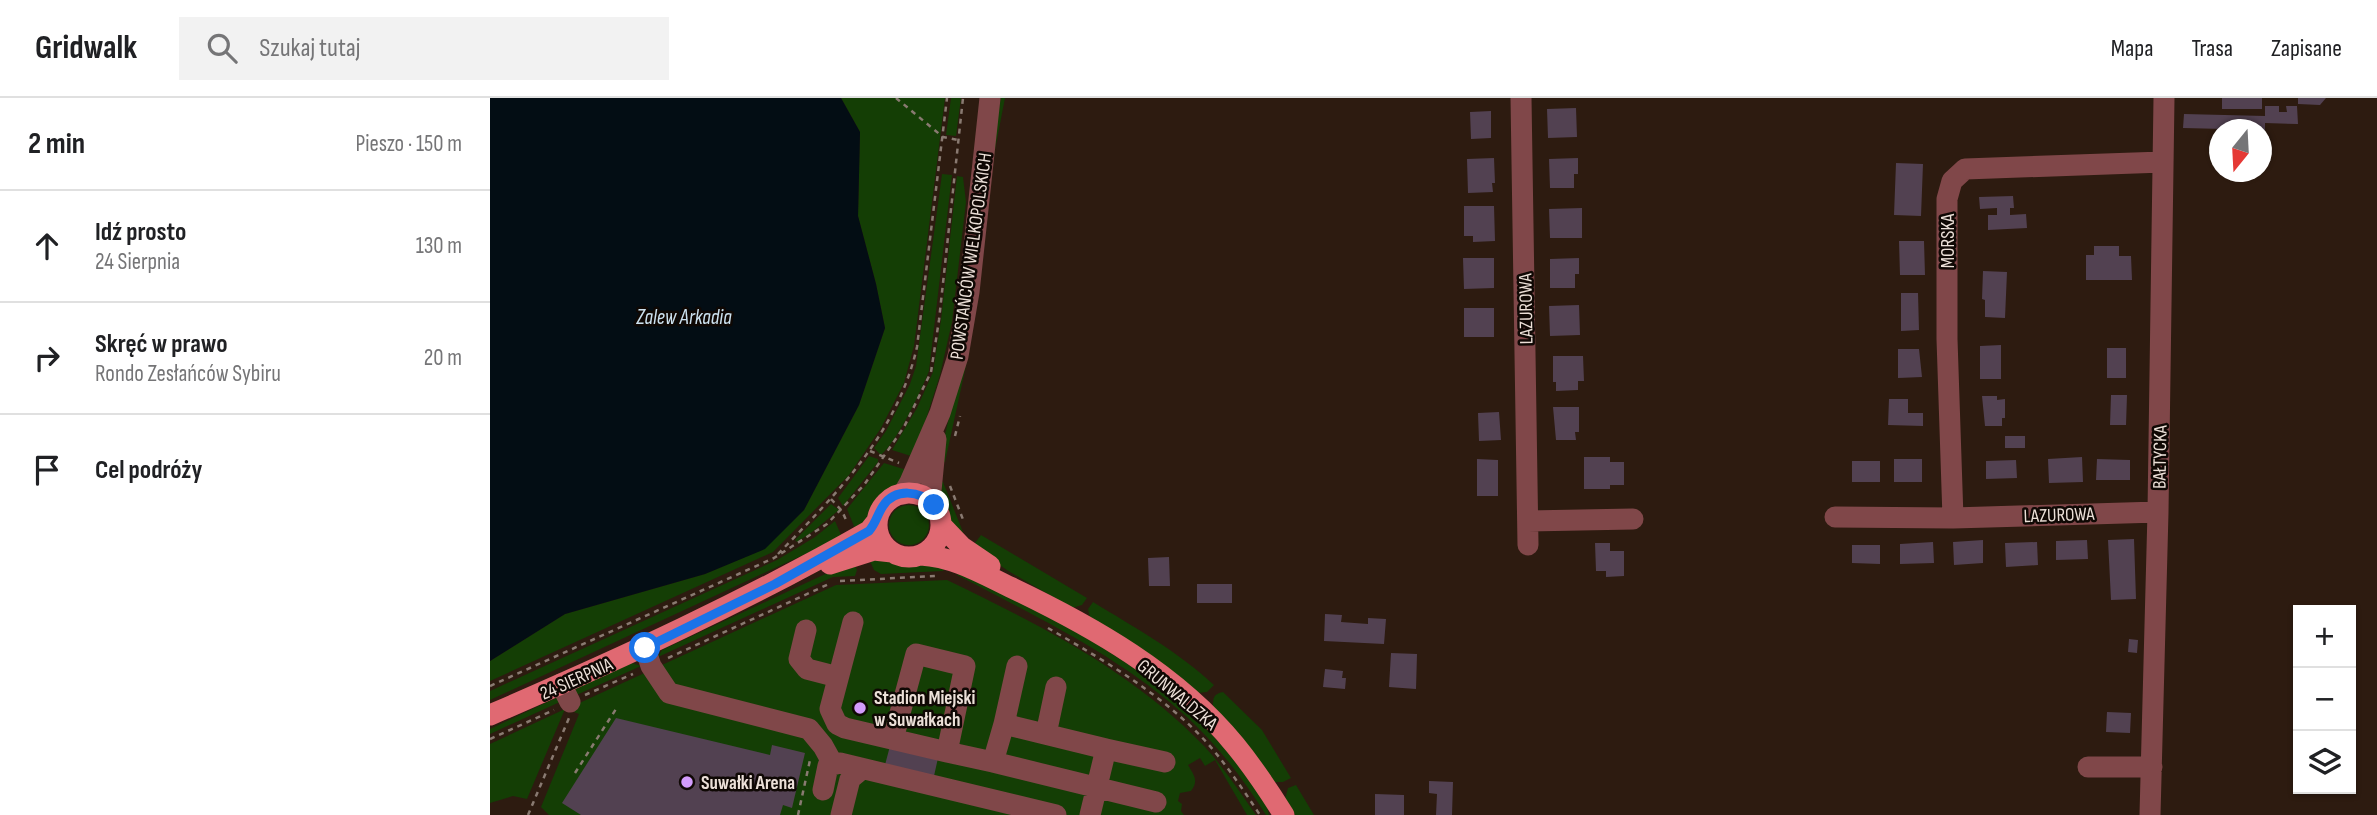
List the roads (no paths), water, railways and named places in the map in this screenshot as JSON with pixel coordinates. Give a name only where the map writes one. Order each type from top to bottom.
[{"type":"main road","points":[[903,494],[917,494],[930,500],[939,513],[941,525],[936,542],[921,555],[901,556],[892,552],[879,537],[877,521],[882,508],[888,500],[903,494]]},
{"type":"main road","name":"24 SIERPNIA","points":[[490,715],[565,693],[645,648],[775,584],[869,531],[877,521]]},
{"type":"main road","name":"GRUNWALDZKA","points":[[941,525],[962,547],[1043,603]]},
{"type":"main road","name":"24 SIERPNIA","points":[[775,584],[874,550],[892,552]]},
{"type":"main road","name":"GRUNWALDZKA","points":[[921,555],[939,556],[955,561],[1043,603],[1128,652],[1175,687],[1234,744],[1284,815]]},
{"type":"street","name":"POWSTAŃCÓW WIELKOPOLSKICH","points":[[903,494],[940,413],[958,356],[964,326],[990,98]]},
{"type":"street","name":"LAZUROWA","points":[[1521,98],[1528,545]]},
{"type":"street","name":"BAŁTYCKA","points":[[2150,815],[2164,98]]},
{"type":"street","name":"MORSKA","points":[[1953,518],[1947,339],[1947,199],[1952,181],[1965,169],[2163,162]]},
{"type":"street","name":"POWSTAŃCÓW WIELKOPOLSKICH","points":[[930,500],[940,413]]},
{"type":"street","name":"LAZUROWA","points":[[1835,517],[1953,518],[2158,512]]},
{"type":"street","points":[[1528,521],[1633,519]]},
{"type":"street","points":[[853,622],[830,709],[837,724],[1156,802]]},
{"type":"street","points":[[806,630],[799,659],[807,669],[838,677]]},
{"type":"street","points":[[645,648],[651,666],[669,694],[809,729],[834,764]]},
{"type":"street","points":[[893,739],[916,654],[965,666],[947,752]]},
{"type":"street","points":[[993,762],[1017,666]]},
{"type":"street","points":[[1046,734],[1056,687]]},
{"type":"street","points":[[1004,724],[1165,762]]},
{"type":"street","points":[[1090,815],[1106,749]]},
{"type":"street","points":[[823,790],[828,766],[834,764],[1056,815]]},
{"type":"street","points":[[2088,767],[2152,767]]},
{"type":"street","points":[[841,815],[850,779],[862,769]]},
{"type":"water","name":"Zalew Arkadia","points":[[490,98],[841,98],[860,132],[858,216],[885,328],[859,405],[804,510],[765,549],[705,574],[565,614],[490,661]]},
{"type":"place","name":"Stadion Miejski w Suwałkach","points":[[860,708]]},
{"type":"place","name":"Suwałki Arena","points":[[687,782]]}]
